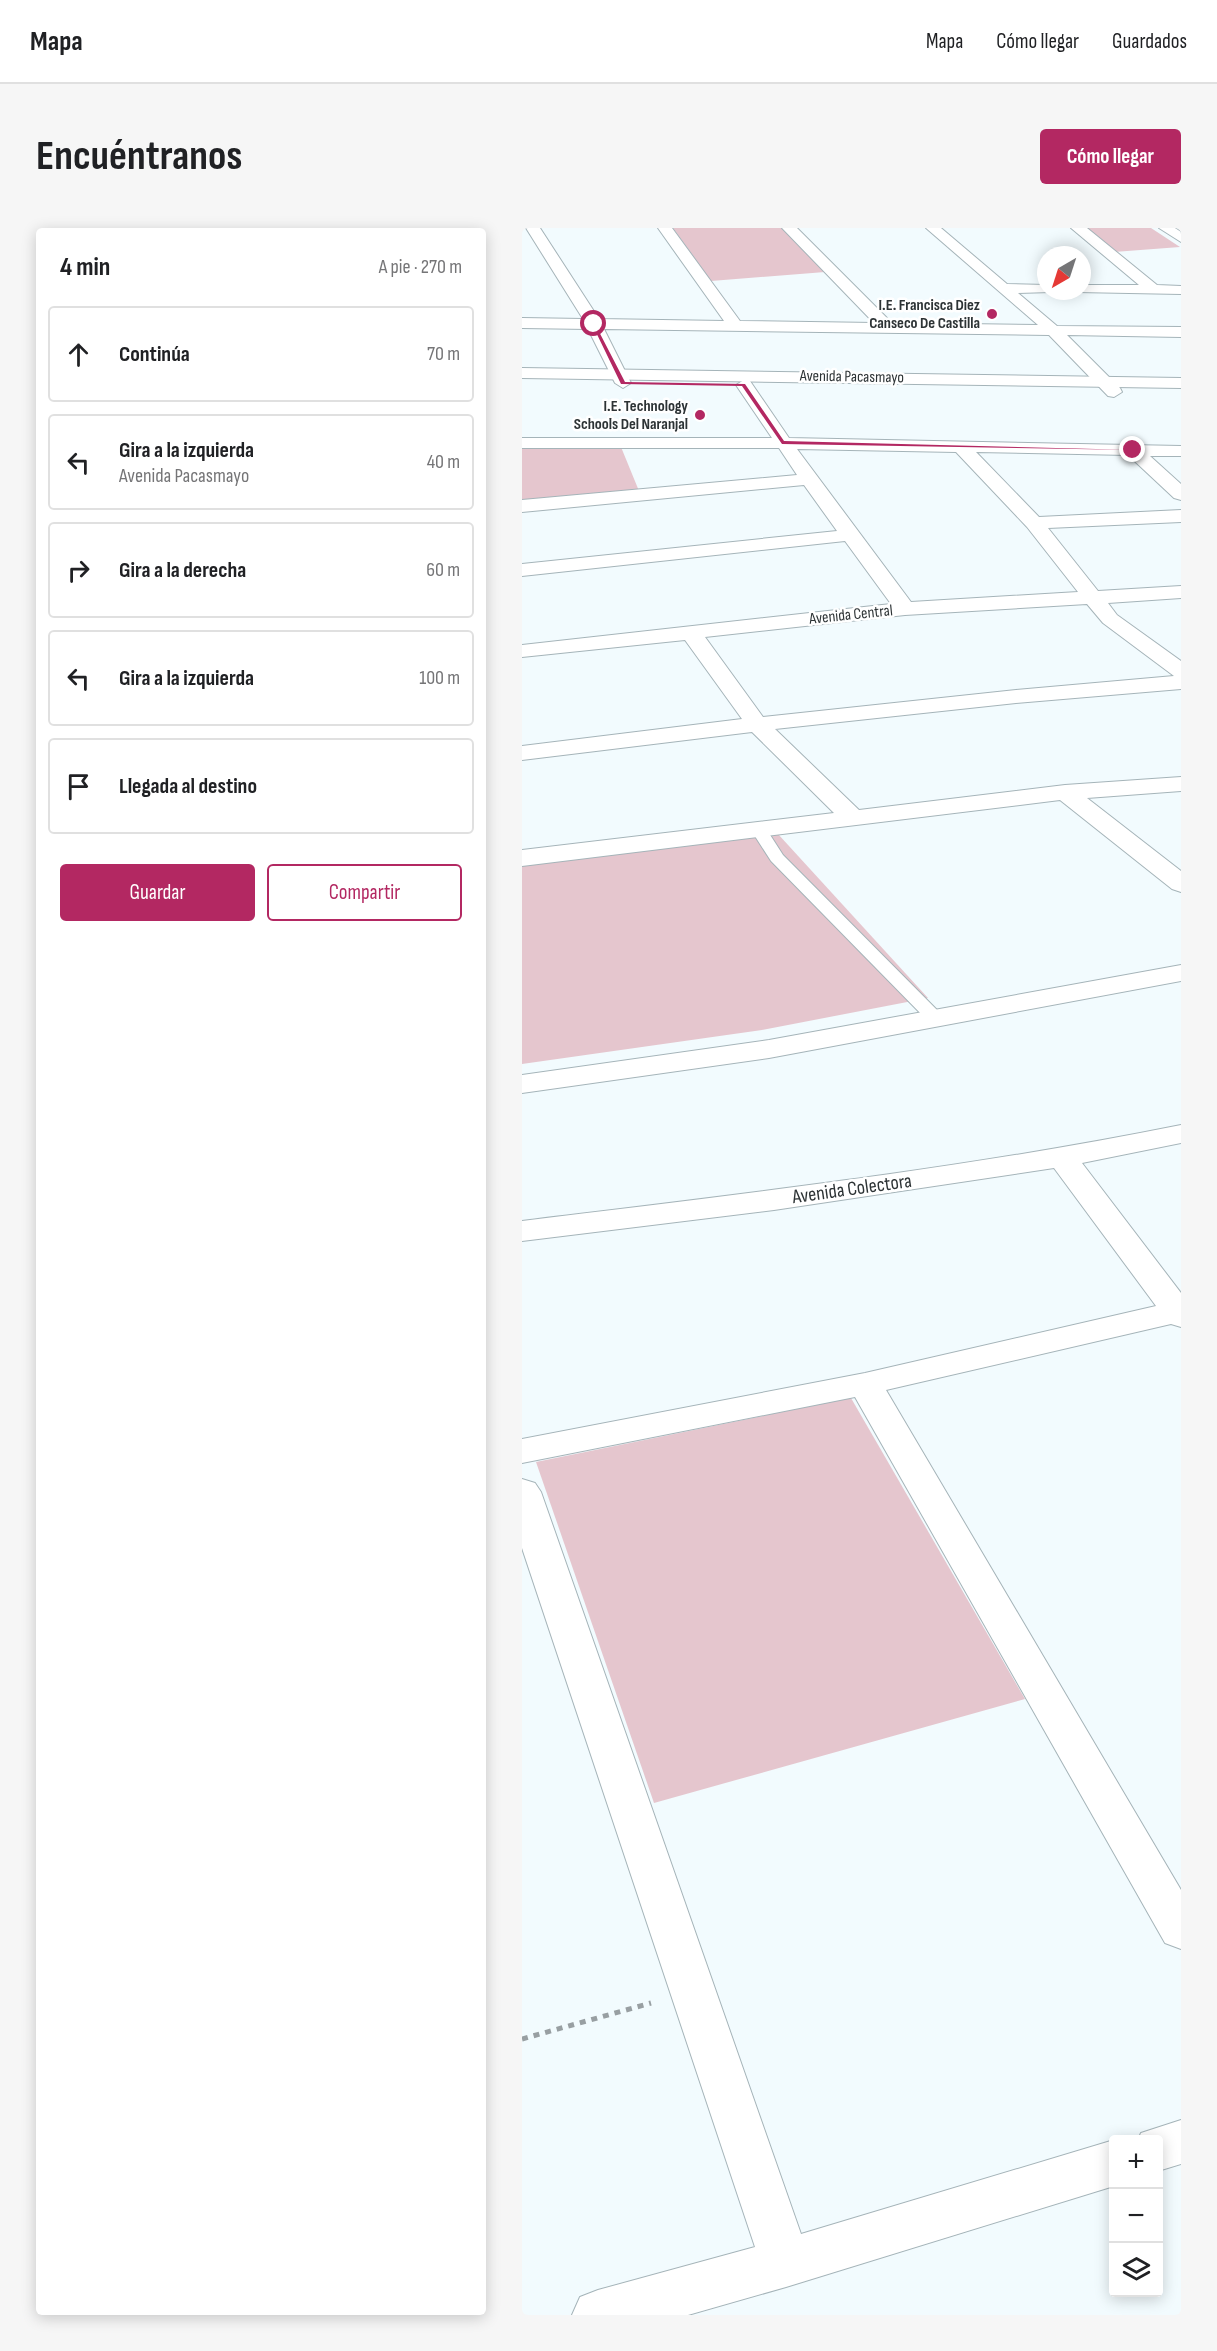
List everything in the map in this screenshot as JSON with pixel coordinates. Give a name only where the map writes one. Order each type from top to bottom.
[{"type":"street","points":[[533,228],[594,324],[621,378]]},
{"type":"street","points":[[665,228],[735,326]]},
{"type":"street","points":[[789,228],[888,328]]},
{"type":"street","points":[[933,228],[1054,331],[1109,387]]},
{"type":"street","points":[[1078,228],[1154,290]]},
{"type":"street","points":[[1166,228],[1181,238]]},
{"type":"street","points":[[1003,288],[1037,289]]},
{"type":"street","points":[[1091,289],[1181,290]]},
{"type":"street","points":[[522,323],[1181,332]]},
{"type":"street","name":"Avenida Pacasmayo","points":[[522,373],[744,385],[1109,387],[1181,383]]},
{"type":"street","name":"Avenida Pacasmayo","points":[[522,383],[621,378],[1109,387],[1181,393]]},
{"type":"street","points":[[744,385],[808,479],[905,609]]},
{"type":"street","points":[[522,443],[782,442],[1181,451]]},
{"type":"street","points":[[961,447],[1034,523],[1110,619],[1181,671]]},
{"type":"street","points":[[1133,450],[1181,494]]},
{"type":"street","points":[[522,506],[808,479]]},
{"type":"street","points":[[1034,523],[1181,516]]},
{"type":"street","points":[[522,570],[851,535]]},
{"type":"street","name":"Avenida Central","points":[[522,651],[905,609],[1181,592]]},
{"type":"street","points":[[690,632],[756,723],[854,819]]},
{"type":"street","points":[[522,753],[756,723],[1006,695],[1181,682]]},
{"type":"street","points":[[522,858],[1065,792],[1181,784]]},
{"type":"street","points":[[1065,792],[1181,884]]},
{"type":"street","points":[[522,1084],[769,1049],[1181,973]]},
{"type":"street","name":"Avenida Colectora","points":[[522,1232],[774,1200],[1062,1158],[1181,1134]]},
{"type":"street","points":[[522,1451],[865,1384],[1180,1314],[1062,1158]]},
{"type":"street","points":[[865,1384],[1181,1930]]},
{"type":"street","points":[[522,1491],[786,2263]]},
{"type":"street","points":[[1163,2147],[1181,2142]]},
{"type":"street","points":[[598,2315],[786,2263],[1109,2164]]},
{"type":"lane","points":[[759,830],[777,858],[935,1018]]},
{"type":"path","points":[[522,2038],[693,1991]]},
{"type":"shaded area","points":[[673,228],[782,228],[825,272],[711,281]]},
{"type":"shaded area","points":[[1082,228],[1151,228],[1180,247],[1114,252]]},
{"type":"shaded area","points":[[621,447],[639,491],[522,501],[522,449]]},
{"type":"shaded area","points":[[778,834],[928,998],[762,1030],[522,1064],[522,865]]},
{"type":"shaded area","points":[[851,1398],[1025,1699],[654,1803],[536,1462]]},
{"type":"place","name":"I.E. Francisca Diez Canseco De Castilla","points":[[992,314]]},
{"type":"place","name":"I.E. Technology Schools Del Naranjal","points":[[700,415]]},
{"type":"route","points":[[594,324],[623,383],[744,385],[782,442],[1133,450]]}]
